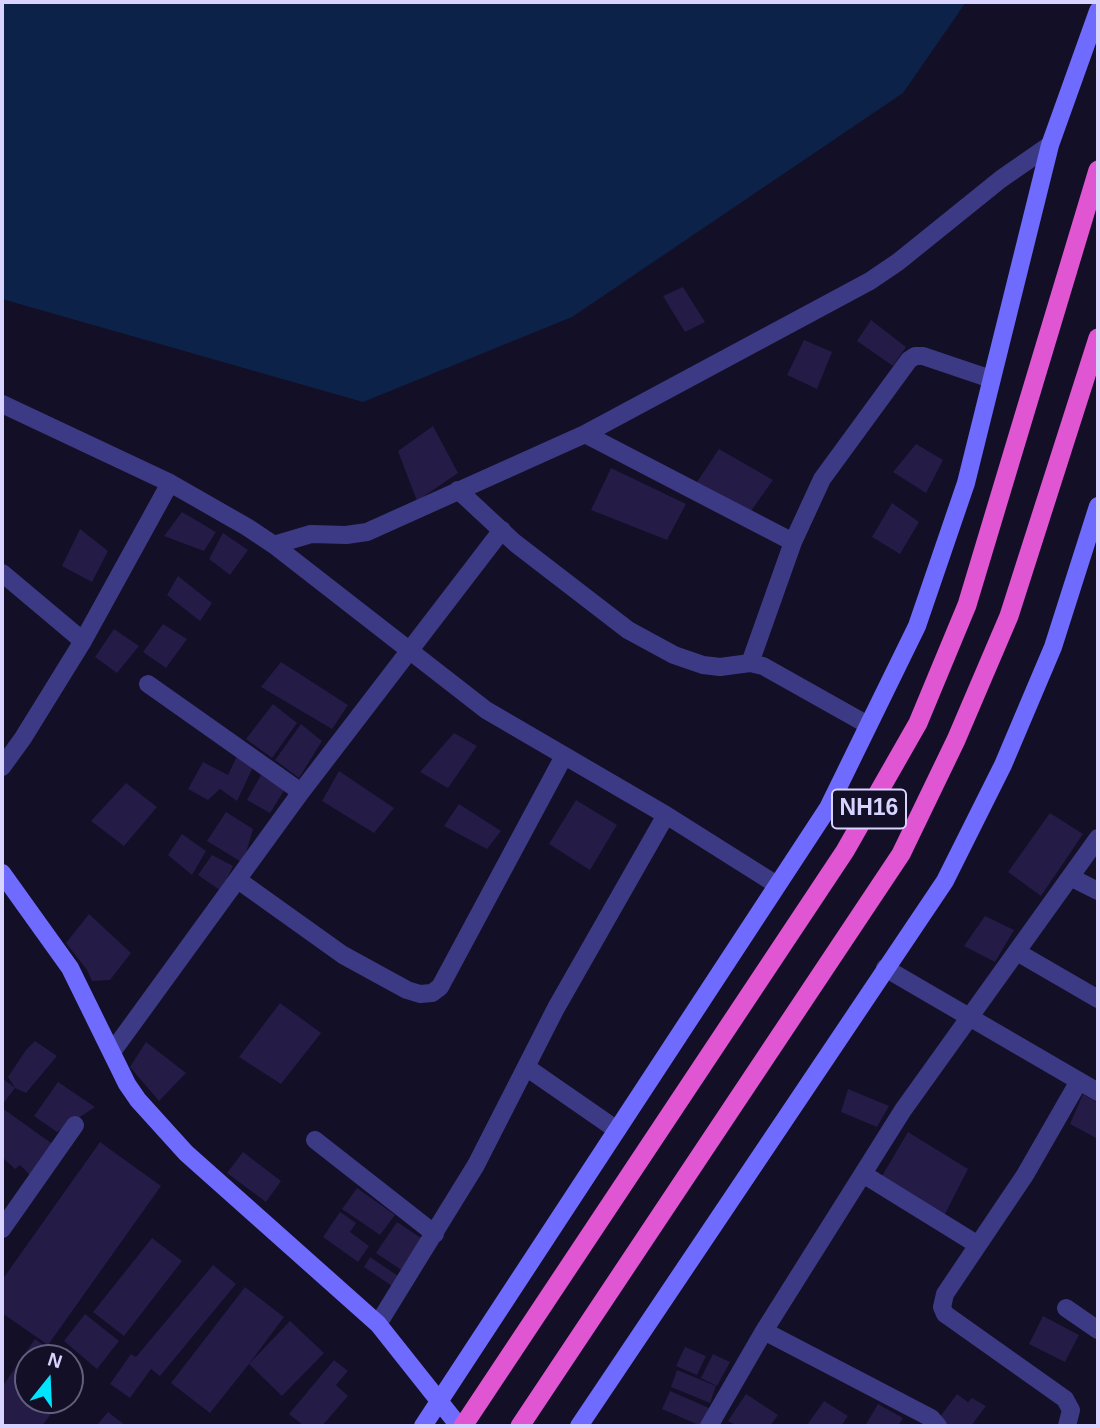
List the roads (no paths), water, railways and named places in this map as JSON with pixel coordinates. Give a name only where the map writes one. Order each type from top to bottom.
[{"type":"highway","name":"NH16","points":[[461,1426],[496,1380],[845,851],[918,723],[967,605],[1098,170]]},
{"type":"highway","name":"NH16","points":[[520,1426],[901,854],[956,740],[1009,617],[1098,338]]},
{"type":"main road","points":[[423,1426],[828,808],[917,626],[966,483],[1049,145],[1098,11]]},
{"type":"main road","points":[[579,1426],[945,881],[1003,765],[1053,647],[1094,535],[1098,506]]},
{"type":"main road","points":[[2,873],[70,968],[138,1100],[186,1153],[378,1324],[439,1403],[461,1426]]},
{"type":"street","points":[[274,545],[311,534],[346,535],[367,532],[585,434],[870,281],[1049,145]]},
{"type":"street","points":[[750,663],[793,542],[822,479],[909,360],[915,356],[923,356],[991,379]]},
{"type":"street","points":[[2,404],[170,483],[274,545],[486,710],[666,815],[778,885]]},
{"type":"street","points":[[585,434],[793,542]]},
{"type":"street","points":[[2,766],[23,738],[83,640],[170,483]]},
{"type":"street","points":[[458,490],[515,543],[628,630],[674,655],[704,666],[750,663],[763,666],[868,725]]},
{"type":"street","points":[[112,1052],[301,792],[502,530]]},
{"type":"street","points":[[2,573],[83,640]]},
{"type":"street","points":[[148,684],[301,792]]},
{"type":"street","points":[[238,880],[343,955],[407,990],[420,994],[432,993],[440,987],[564,756]]},
{"type":"street","points":[[378,1324],[476,1166],[556,1008],[666,815]]},
{"type":"street","points":[[709,1426],[764,1331],[903,1110],[1072,878],[1098,838]]},
{"type":"street","points":[[1072,878],[1098,891]]},
{"type":"street","points":[[1017,952],[1098,999]]},
{"type":"street","points":[[885,968],[1098,1092]]},
{"type":"street","points":[[526,1067],[617,1130]]},
{"type":"street","points":[[1067,1426],[1071,1410],[1065,1399],[945,1314],[942,1307],[945,1294],[1025,1175],[1079,1081]]},
{"type":"street","points":[[2,1229],[75,1125]]},
{"type":"street","points":[[315,1140],[435,1234]]},
{"type":"street","points":[[863,1174],[978,1244]]},
{"type":"street","points":[[1066,1308],[1098,1330]]},
{"type":"street","points":[[764,1331],[931,1418],[938,1426]]},
{"type":"water","points":[[2,2],[966,2],[903,93],[572,317],[363,402],[2,299]]}]
